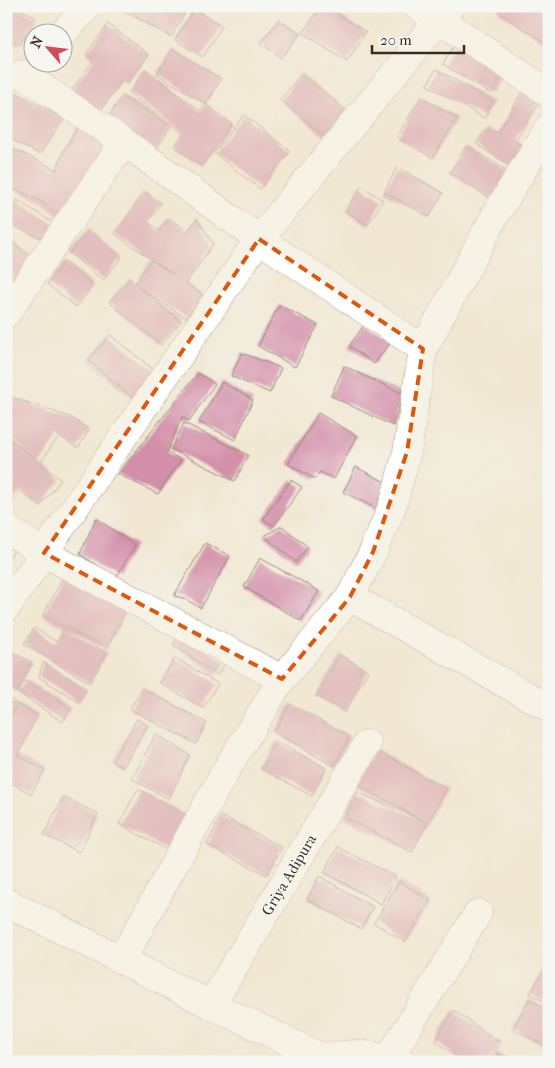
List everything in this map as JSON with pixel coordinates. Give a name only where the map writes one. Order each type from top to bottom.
[{"type":"street","points":[[72,23],[88,6]]},
{"type":"street","points":[[6,608],[259,239],[435,11],[549,93]]},
{"type":"street","points":[[21,70],[259,239],[423,349]]},
{"type":"street","points":[[122,959],[229,765],[282,679],[350,597],[373,552],[392,504],[408,452],[423,349],[496,214],[549,127]]},
{"type":"street","points":[[6,314],[124,142]]},
{"type":"street","points":[[6,528],[44,553],[282,679]]},
{"type":"street","points":[[350,597],[549,708]]},
{"type":"street","name":"Griya Adipura","points":[[211,1005],[367,744]]},
{"type":"street","points":[[6,902],[320,1059],[356,1054],[396,1060],[478,913]]},
{"type":"highlighted area","points":[[259,239],[423,349],[407,452],[373,552],[350,597],[282,679],[44,553]]},
{"type":"building","points":[[6,6],[16,6],[36,18],[33,22],[22,22],[22,40],[19,45],[6,37]]},
{"type":"building","points":[[116,6],[189,6],[171,37]]},
{"type":"building","points":[[321,6],[325,6],[366,32],[347,62],[303,33]]},
{"type":"building","points":[[502,6],[533,6],[549,16],[549,45],[498,12]]},
{"type":"building","points":[[194,9],[222,26],[203,57],[175,40]]},
{"type":"building","points":[[279,19],[300,34],[281,58],[261,43]]},
{"type":"building","points":[[108,24],[149,55],[127,84],[122,80],[98,114],[69,94],[94,59],[86,54]]},
{"type":"building","points":[[454,46],[502,76],[491,94],[443,64]]},
{"type":"building","points":[[173,49],[221,79],[206,104],[157,74]]},
{"type":"building","points":[[145,69],[200,111],[206,104],[232,124],[201,166],[174,146],[184,134],[129,93]]},
{"type":"building","points":[[436,69],[493,102],[484,118],[427,85]]},
{"type":"building","points":[[301,74],[345,109],[324,136],[280,100]]},
{"type":"building","points":[[525,88],[542,99],[515,141],[526,148],[514,168],[476,144],[485,130],[497,133]]},
{"type":"building","points":[[6,89],[10,89],[64,119],[40,154],[6,137]]},
{"type":"building","points":[[122,96],[171,126],[156,150],[107,119]]},
{"type":"building","points":[[421,97],[457,118],[433,158],[397,137]]},
{"type":"building","points":[[244,115],[290,151],[260,189],[214,153]]},
{"type":"building","points":[[80,124],[104,142],[95,172],[62,219],[42,202],[6,185],[6,145],[56,170],[65,148]]},
{"type":"building","points":[[466,146],[508,171],[493,200],[450,173]]},
{"type":"building","points":[[397,167],[443,193],[429,217],[384,192]]},
{"type":"building","points":[[361,186],[383,200],[368,225],[346,211]]},
{"type":"building","points":[[144,192],[161,203],[148,222],[159,231],[168,218],[188,231],[197,218],[213,244],[186,283],[202,294],[186,318],[138,287],[181,321],[161,345],[109,302],[130,278],[135,284],[151,260],[173,274],[115,234]]},
{"type":"building","points":[[17,200],[58,226],[49,241],[8,224],[6,225],[6,219]]},
{"type":"building","points":[[88,230],[122,257],[103,280],[69,253]]},
{"type":"building","points":[[6,237],[34,258],[15,284],[6,277]]},
{"type":"building","points":[[64,262],[93,285],[76,307],[47,284]]},
{"type":"building","points":[[279,305],[318,325],[295,367],[258,346]]},
{"type":"building","points":[[365,324],[391,342],[374,364],[349,346]]},
{"type":"building","points":[[110,335],[154,370],[133,398],[88,360]]},
{"type":"building","points":[[242,353],[281,368],[270,393],[231,376]]},
{"type":"building","points":[[344,366],[403,394],[393,426],[331,396]]},
{"type":"building","points":[[198,373],[215,384],[189,421],[182,417],[167,452],[181,460],[158,494],[118,474]]},
{"type":"building","points":[[222,382],[253,400],[235,440],[199,422]]},
{"type":"building","points":[[6,395],[72,418],[89,430],[78,448],[59,436],[40,463],[61,480],[40,506],[21,491],[6,510],[6,437],[34,458],[6,434]]},
{"type":"building","points":[[318,413],[357,436],[334,479],[320,472],[315,479],[288,464]]},
{"type":"building","points":[[184,423],[248,455],[235,481],[171,449]]},
{"type":"building","points":[[356,467],[393,486],[381,511],[343,492]]},
{"type":"building","points":[[291,480],[302,487],[274,526],[263,519]]},
{"type":"building","points":[[96,518],[135,545],[116,578],[80,554]]},
{"type":"building","points":[[282,526],[308,547],[296,562],[264,536]]},
{"type":"building","points":[[6,542],[16,548],[6,562]]},
{"type":"building","points":[[205,543],[230,556],[201,608],[183,598],[174,596]]},
{"type":"building","points":[[260,558],[319,591],[301,621],[244,587]]},
{"type":"building","points":[[65,573],[129,605],[107,648],[43,616]]},
{"type":"building","points":[[65,627],[107,653],[90,683],[24,644],[34,628],[57,642]]},
{"type":"building","points":[[181,633],[226,663],[217,675],[173,645]]},
{"type":"building","points":[[6,649],[32,662],[17,692],[6,686]]},
{"type":"building","points":[[340,655],[368,671],[345,712],[316,696]]},
{"type":"building","points":[[175,658],[218,684],[203,708],[160,683]]},
{"type":"building","points":[[43,662],[87,689],[79,702],[39,677]]},
{"type":"building","points":[[26,681],[71,708],[63,722],[17,692]]},
{"type":"building","points":[[142,688],[207,723],[196,744],[130,709]]},
{"type":"building","points":[[6,696],[38,715],[17,755],[45,770],[31,794],[6,780],[6,725],[16,706],[6,720]]},
{"type":"building","points":[[290,704],[350,737],[334,766],[274,732]]},
{"type":"building","points":[[137,719],[148,725],[123,767],[112,761]]},
{"type":"building","points":[[156,734],[190,755],[169,799],[132,779]]},
{"type":"building","points":[[276,741],[326,768],[312,796],[261,769]]},
{"type":"building","points":[[375,749],[446,789],[412,852],[344,817],[357,792],[424,821],[356,784]]},
{"type":"building","points":[[138,789],[186,815],[167,850],[119,824]]},
{"type":"building","points":[[63,797],[98,814],[79,852],[44,835]]},
{"type":"building","points":[[221,816],[282,847],[267,875],[207,845]]},
{"type":"building","points":[[338,847],[396,877],[381,904],[324,872]]},
{"type":"building","points":[[319,876],[373,907],[361,929],[307,899]]},
{"type":"building","points":[[399,881],[431,901],[405,942],[374,923]]},
{"type":"building","points":[[546,966],[549,967],[549,1004],[530,994]]},
{"type":"building","points":[[529,999],[549,1010],[549,1048],[513,1029]]},
{"type":"building","points":[[453,1010],[501,1043],[487,1062],[463,1062],[436,1041]]},
{"type":"building","points":[[497,1053],[513,1062],[493,1062]]}]
